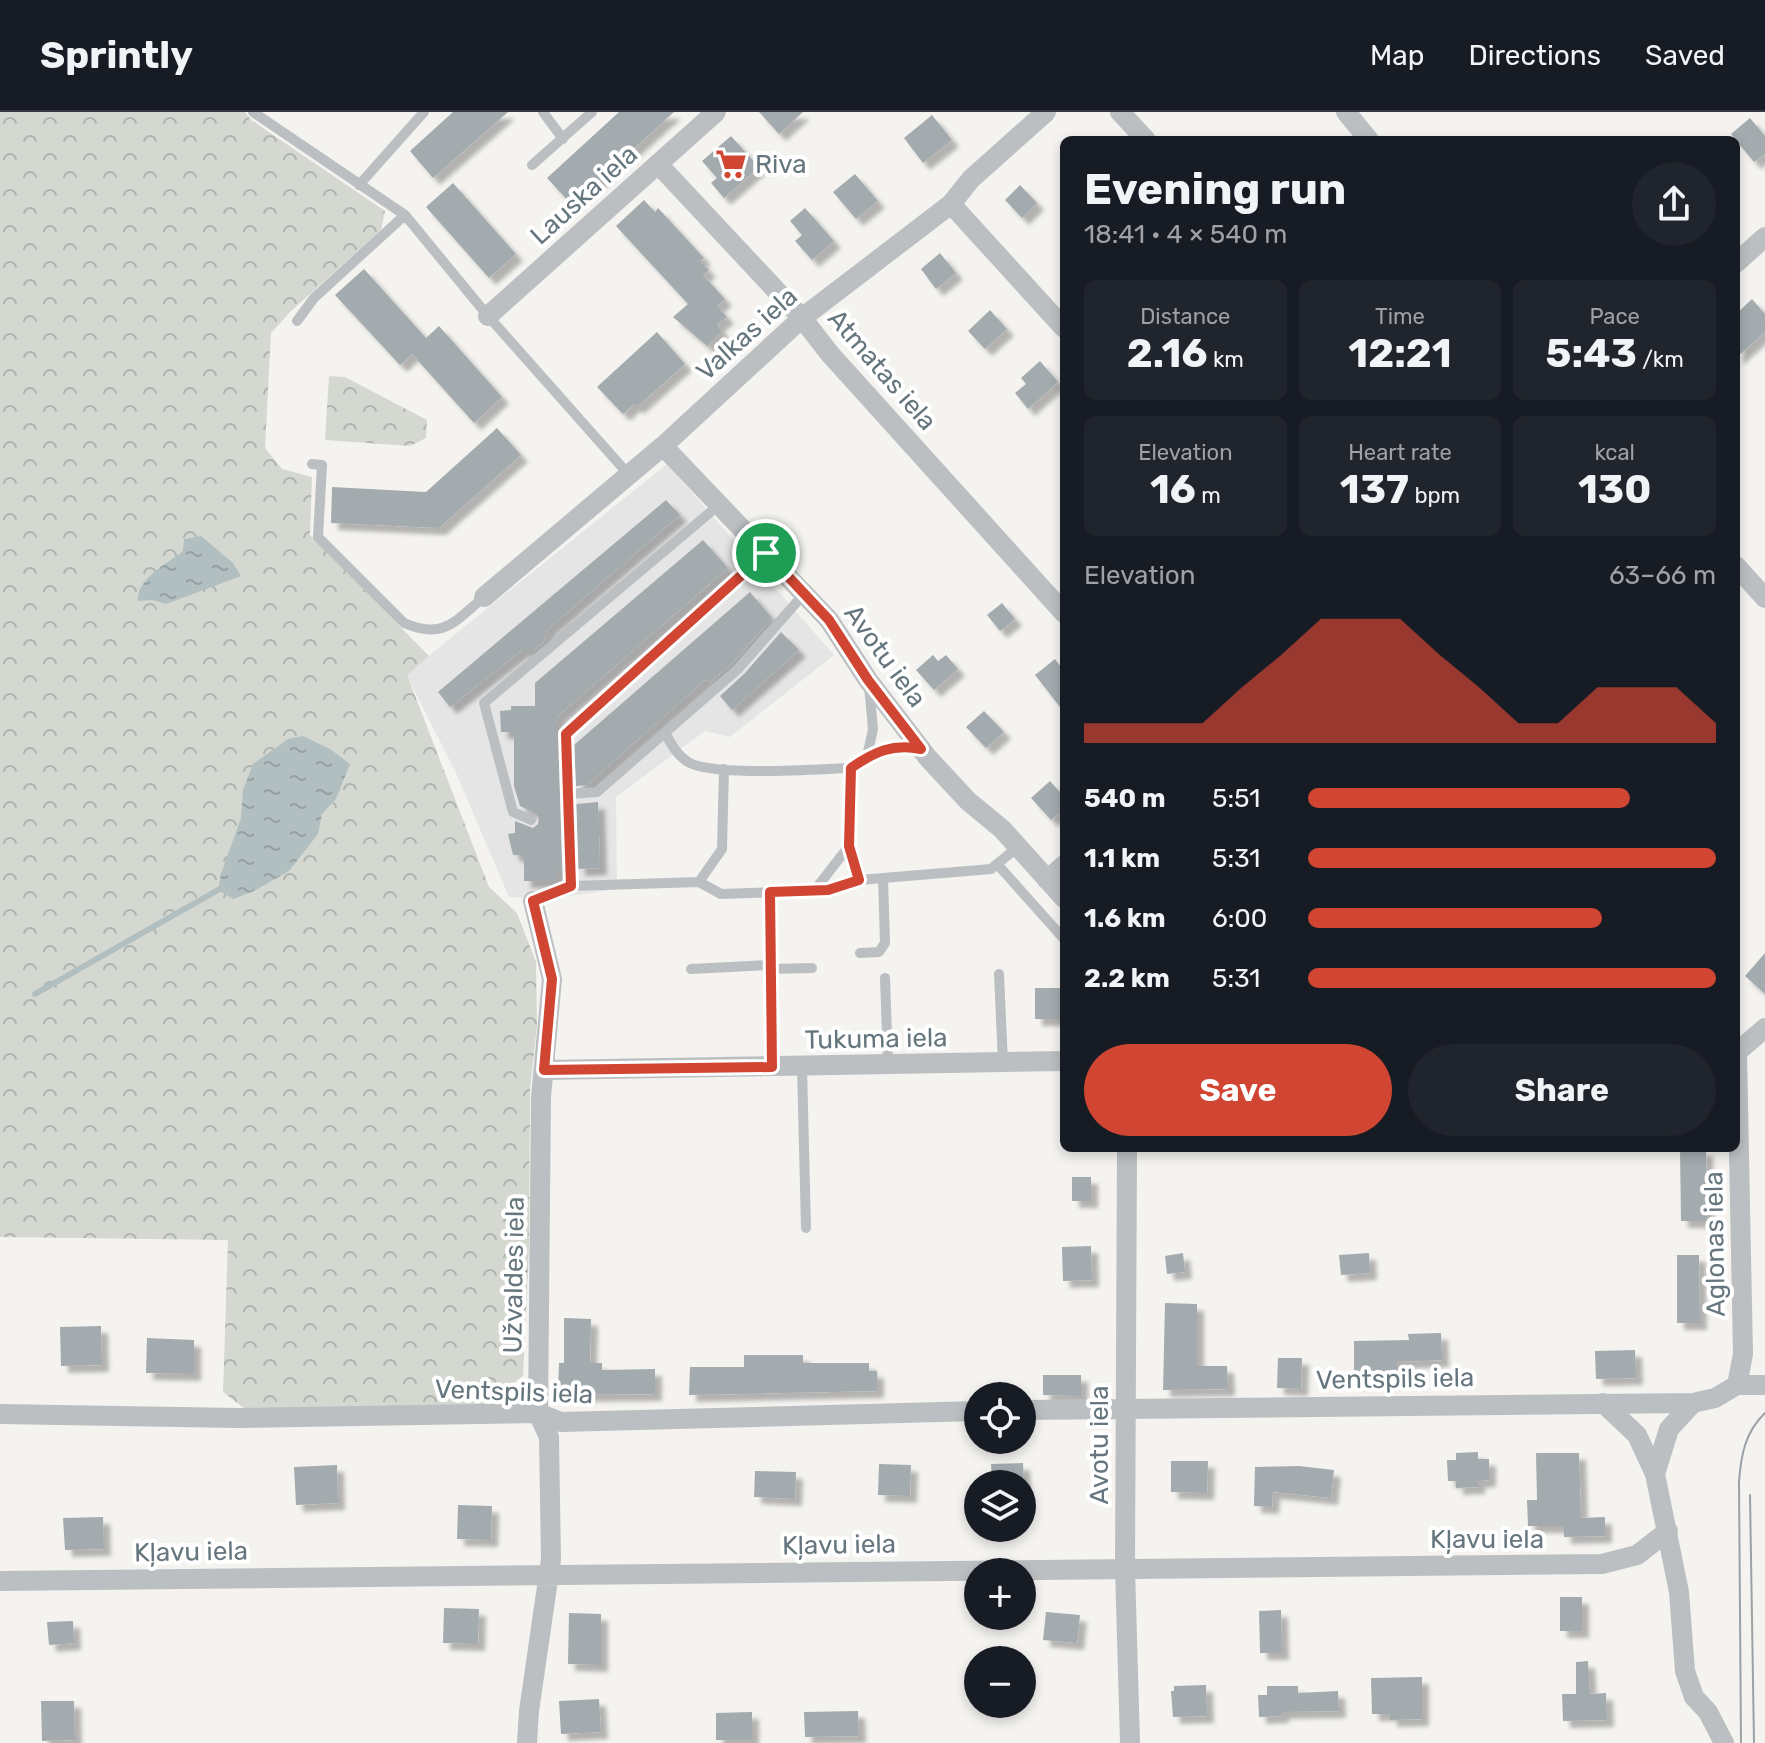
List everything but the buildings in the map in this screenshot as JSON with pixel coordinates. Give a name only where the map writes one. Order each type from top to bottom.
[{"type":"street","name":"Lauska iela","points":[[488,316],[716,112]]},
{"type":"street","name":"Valkas iela","points":[[484,597],[663,446],[802,318],[951,204],[971,179],[1046,112]]},
{"type":"street","points":[[1120,112],[1142,136]]},
{"type":"street","points":[[1346,112],[1366,136]]},
{"type":"street","name":"Atmatas iela","points":[[658,164],[802,318],[830,354],[1060,609]]},
{"type":"street","points":[[951,204],[1060,324]]},
{"type":"street","points":[[1740,259],[1765,237]]},
{"type":"street","name":"Avotu iela","points":[[663,446],[829,620],[868,680],[921,749],[968,801],[1002,829],[1060,894]]},
{"type":"street","points":[[1740,570],[1765,598]]},
{"type":"street","points":[[1047,880],[1060,869]]},
{"type":"street","name":"Užvaldes iela","points":[[527,1743],[551,1559],[549,1437],[538,1413],[541,1097],[552,979],[533,901]]},
{"type":"street","points":[[1740,1050],[1765,1028]]},
{"type":"street","name":"Tukuma iela","points":[[544,1070],[1060,1061]]},
{"type":"street","name":"Avotu iela","points":[[1127,1152],[1125,1568],[1130,1743]]},
{"type":"street","name":"Aglonas iela","points":[[1737,1385],[1743,1354],[1738,1152]]},
{"type":"street","name":"Ventspils iela","points":[[1036,1410],[1693,1403],[1715,1398],[1737,1385],[1765,1385]]},
{"type":"street","points":[[1603,1403],[1637,1435],[1655,1474],[1679,1592],[1685,1671],[1694,1697],[1708,1712],[1724,1743]]},
{"type":"street","points":[[1655,1474],[1669,1429],[1693,1403]]},
{"type":"street","name":"Ventspils iela","points":[[0,1414],[238,1418],[538,1413],[561,1422],[964,1411]]},
{"type":"street","name":"Kļavu iela","points":[[0,1581],[1602,1564],[1637,1555],[1668,1531]]},
{"type":"lane","points":[[253,112],[405,215],[488,316],[629,475]]},
{"type":"lane","points":[[359,185],[424,112]]},
{"type":"lane","points":[[543,112],[563,139]]},
{"type":"lane","points":[[532,165],[592,112]]},
{"type":"lane","points":[[297,321],[314,298],[405,215]]},
{"type":"lane","points":[[312,464],[322,465],[318,537],[404,623],[421,630],[446,629],[484,597]]},
{"type":"lane","points":[[531,820],[513,812],[484,703],[720,504]]},
{"type":"lane","points":[[571,886],[566,734],[766,553]]},
{"type":"lane","points":[[569,794],[597,792],[738,669],[803,595]]},
{"type":"lane","points":[[867,757],[873,729],[868,680]]},
{"type":"lane","points":[[665,733],[678,754],[691,764],[724,769],[851,768],[890,747],[904,745],[921,749]]},
{"type":"lane","points":[[851,768],[849,846],[859,880]]},
{"type":"lane","points":[[699,882],[722,849],[724,769]]},
{"type":"lane","points":[[814,891],[849,846]]},
{"type":"lane","points":[[533,901],[571,886],[699,882],[721,894],[828,890],[859,880],[991,869],[1018,847]]},
{"type":"lane","points":[[998,865],[1060,935]]},
{"type":"lane","points":[[860,953],[879,952],[885,943],[883,878]]},
{"type":"lane","points":[[770,892],[772,1067]]},
{"type":"lane","points":[[691,969],[812,968]]},
{"type":"lane","points":[[999,974],[1003,1063]]},
{"type":"lane","points":[[885,978],[888,1065]]},
{"type":"lane","points":[[802,1067],[806,1228]]},
{"type":"shaded area","points":[[667,464],[834,655],[730,737],[705,731],[616,797],[617,889],[556,898],[509,897],[456,773],[406,674]]},
{"type":"green space","points":[[0,112],[245,112],[251,120],[385,211],[381,230],[271,333],[265,448],[282,469],[312,477],[310,535],[429,656],[407,675],[489,887],[517,913],[536,962],[537,1025],[530,1090],[529,1250],[523,1376],[485,1405],[245,1409],[223,1392],[228,1240],[0,1237]]},
{"type":"green space","points":[[329,376],[345,377],[427,420],[426,438],[410,446],[325,440]]},
{"type":"water","points":[[201,536],[233,563],[241,576],[166,604],[152,600],[138,601],[147,579],[183,551],[184,539]]},
{"type":"water","points":[[303,736],[330,749],[350,764],[336,799],[322,814],[318,834],[289,871],[233,899],[218,890],[241,818],[243,790],[253,764],[288,739]]},
{"type":"waterway","points":[[35,994],[218,890]]},
{"type":"tram line","points":[[1741,1743],[1739,1482],[1745,1444],[1765,1413]]},
{"type":"tram line","points":[[1750,1495],[1754,1743]]},
{"type":"place","name":"Riva","points":[[731,164]]},
{"type":"route","points":[[766,553],[829,620],[868,680],[921,749],[904,745],[890,747],[873,753],[851,768],[849,846],[859,880],[828,890],[770,892],[772,1067],[544,1070],[552,979],[533,901],[571,886],[566,734],[766,553]]}]
